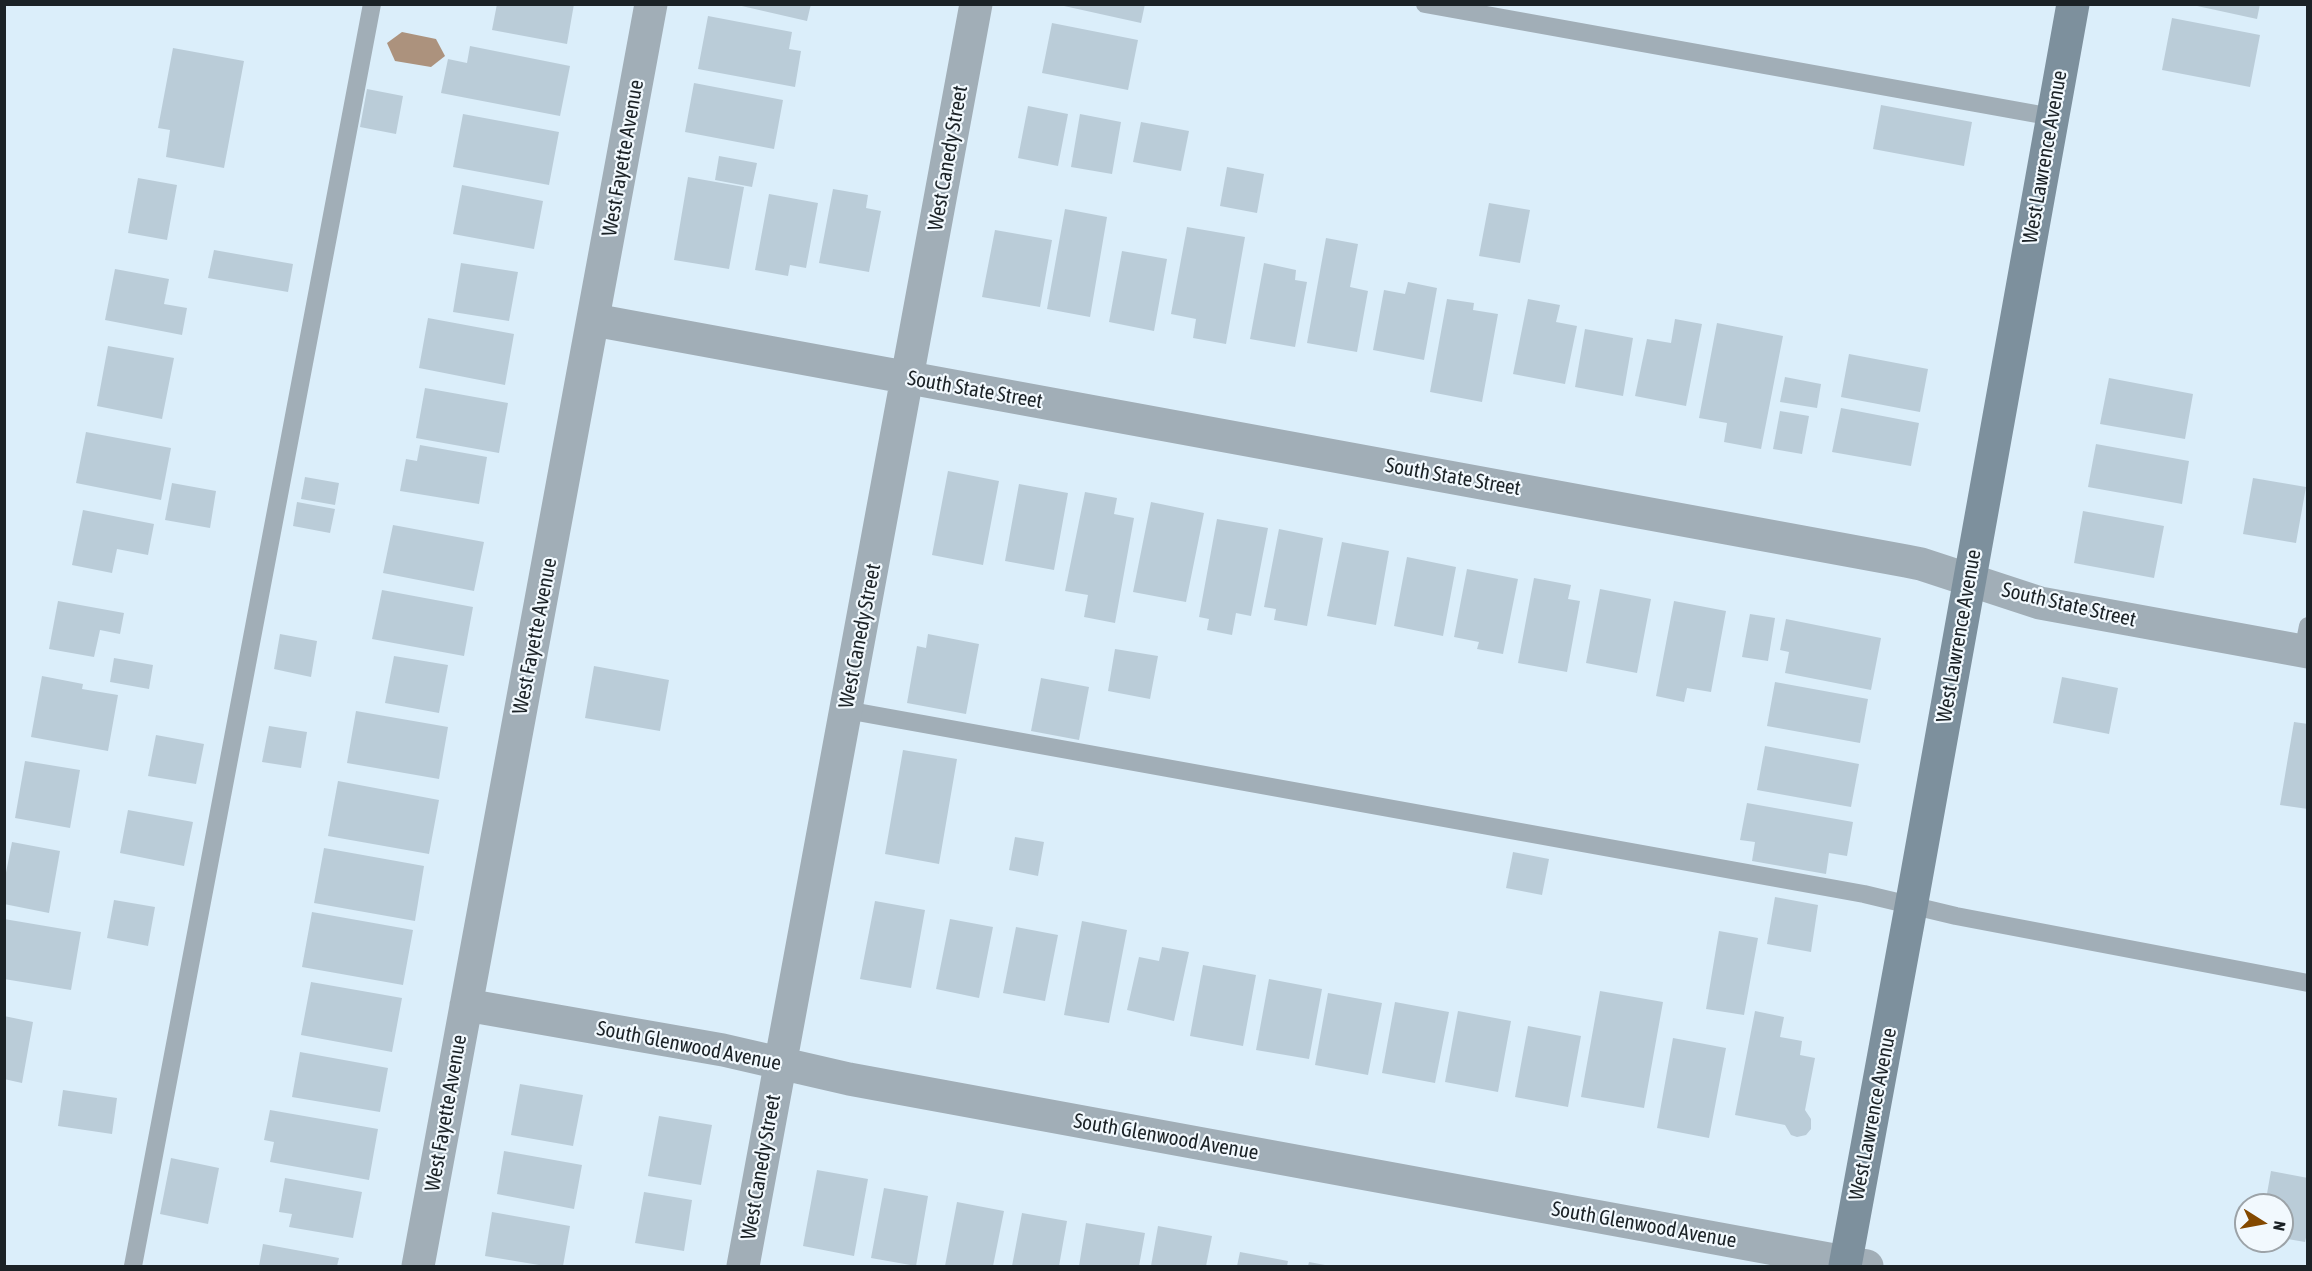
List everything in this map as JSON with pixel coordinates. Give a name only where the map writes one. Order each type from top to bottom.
[{"type":"street","name":"West Fayette Avenue","points":[[418,1266],[651,4]]},
{"type":"street","name":"West Canedy Street","points":[[743,1266],[976,4]]},
{"type":"street","name":"West Lawrence Avenue","points":[[1852,1265],[1911,907],[2073,4]]},
{"type":"street","name":"South State Street","points":[[594,320],[1921,564],[2040,603],[2306,643]]},
{"type":"street","name":"South Glenwood Avenue","points":[[466,1005],[723,1050],[849,1080],[1852,1265]]},
{"type":"lane","points":[[133,1266],[372,4]]},
{"type":"lane","points":[[1425,4],[2052,117]]},
{"type":"lane","points":[[846,710],[1864,894],[1911,907],[2307,983]]},
{"type":"shaded area","points":[[402,32],[436,39],[445,56],[431,67],[395,61],[387,43]]},
{"type":"building","points":[[497,4],[574,4],[567,44],[492,30]]},
{"type":"building","points":[[733,4],[811,4],[807,21]]},
{"type":"building","points":[[1055,4],[1145,4],[1141,23]]},
{"type":"building","points":[[2188,4],[2260,4],[2257,19]]},
{"type":"building","points":[[708,16],[792,32],[789,49],[801,51],[795,87],[698,69]]},
{"type":"building","points":[[2172,18],[2260,35],[2250,87],[2162,70]]},
{"type":"building","points":[[1052,23],[1138,40],[1128,90],[1042,73]]},
{"type":"building","points":[[470,46],[570,66],[560,116],[441,93],[448,59],[467,63]]},
{"type":"building","points":[[173,48],[244,61],[224,168],[166,157],[170,130],[158,128]]},
{"type":"building","points":[[694,83],[783,100],[774,149],[685,132]]},
{"type":"building","points":[[367,89],[403,96],[396,134],[360,127]]},
{"type":"building","points":[[1881,105],[1972,122],[1964,166],[1873,149]]},
{"type":"building","points":[[1028,106],[1068,114],[1058,166],[1018,158]]},
{"type":"building","points":[[463,114],[559,132],[549,185],[453,167]]},
{"type":"building","points":[[1080,114],[1121,122],[1112,174],[1071,167]]},
{"type":"building","points":[[1141,122],[1189,131],[1181,171],[1133,162]]},
{"type":"building","points":[[719,156],[757,163],[752,187],[715,180]]},
{"type":"building","points":[[1227,167],[1264,174],[1257,213],[1220,206]]},
{"type":"building","points":[[688,177],[744,187],[729,269],[674,260]]},
{"type":"building","points":[[138,178],[177,185],[167,240],[128,233]]},
{"type":"building","points":[[462,185],[543,201],[534,249],[453,234]]},
{"type":"building","points":[[833,189],[868,195],[866,208],[881,211],[869,272],[819,263]]},
{"type":"building","points":[[769,194],[818,203],[806,268],[790,265],[788,276],[755,270]]},
{"type":"building","points":[[1489,203],[1530,210],[1520,263],[1479,256]]},
{"type":"building","points":[[1065,209],[1107,217],[1090,317],[1047,309]]},
{"type":"building","points":[[1187,227],[1245,237],[1226,344],[1193,338],[1196,319],[1171,314]]},
{"type":"building","points":[[995,230],[1052,240],[1040,307],[982,297]]},
{"type":"building","points":[[1326,238],[1358,244],[1350,287],[1368,291],[1357,352],[1307,343]]},
{"type":"building","points":[[214,250],[293,264],[288,292],[208,278]]},
{"type":"building","points":[[1122,251],[1167,259],[1154,331],[1109,322]]},
{"type":"building","points":[[461,263],[518,272],[509,321],[453,312]]},
{"type":"building","points":[[1264,263],[1296,270],[1295,280],[1307,282],[1295,347],[1250,339]]},
{"type":"building","points":[[115,269],[169,279],[164,304],[187,308],[182,335],[105,320]]},
{"type":"building","points":[[1408,282],[1437,288],[1424,360],[1373,350],[1384,290],[1405,294]]},
{"type":"building","points":[[1447,299],[1474,303],[1473,310],[1498,314],[1482,402],[1430,392]]},
{"type":"building","points":[[1528,299],[1560,305],[1556,322],[1577,326],[1565,384],[1513,374]]},
{"type":"building","points":[[428,318],[514,334],[505,385],[419,368]]},
{"type":"building","points":[[1675,319],[1702,324],[1686,406],[1635,396],[1647,339],[1671,343]]},
{"type":"building","points":[[1717,323],[1783,336],[1761,449],[1724,442],[1727,423],[1699,418]]},
{"type":"building","points":[[1585,329],[1633,338],[1623,396],[1575,387]]},
{"type":"building","points":[[108,346],[174,358],[162,419],[97,406]]},
{"type":"building","points":[[1849,354],[1928,369],[1920,412],[1841,397]]},
{"type":"building","points":[[1785,377],[1821,384],[1817,408],[1780,402]]},
{"type":"building","points":[[2109,378],[2193,394],[2185,439],[2100,424]]},
{"type":"building","points":[[425,388],[508,403],[499,453],[416,438]]},
{"type":"building","points":[[1841,408],[1919,423],[1911,466],[1832,452]]},
{"type":"building","points":[[1780,411],[1809,416],[1802,454],[1773,449]]},
{"type":"building","points":[[86,432],[171,448],[161,500],[76,483]]},
{"type":"building","points":[[2096,444],[2189,461],[2182,504],[2088,487]]},
{"type":"building","points":[[420,445],[487,457],[479,504],[400,491],[406,459],[417,461]]},
{"type":"building","points":[[948,471],[999,481],[983,565],[932,555]]},
{"type":"building","points":[[305,477],[339,483],[335,505],[301,499]]},
{"type":"building","points":[[2253,478],[2306,487],[2296,543],[2243,534]]},
{"type":"building","points":[[172,483],[216,491],[210,528],[165,520]]},
{"type":"building","points":[[1019,484],[1068,493],[1054,570],[1005,561]]},
{"type":"building","points":[[1085,492],[1117,498],[1114,514],[1134,518],[1115,623],[1084,617],[1088,595],[1065,591]]},
{"type":"building","points":[[297,502],[335,509],[330,533],[293,526]]},
{"type":"building","points":[[1151,502],[1204,513],[1186,602],[1133,592]]},
{"type":"building","points":[[83,510],[154,524],[148,555],[117,549],[112,573],[72,565]]},
{"type":"building","points":[[2083,511],[2164,526],[2154,578],[2074,563]]},
{"type":"building","points":[[1217,519],[1268,528],[1251,616],[1236,613],[1232,635],[1207,630],[1209,619],[1199,617]]},
{"type":"building","points":[[393,525],[484,542],[474,591],[383,573]]},
{"type":"building","points":[[1279,529],[1323,538],[1307,626],[1274,620],[1276,609],[1264,607]]},
{"type":"building","points":[[1342,542],[1389,551],[1376,625],[1327,616]]},
{"type":"building","points":[[1407,557],[1456,567],[1443,636],[1394,626]]},
{"type":"building","points":[[1467,569],[1518,579],[1503,654],[1477,649],[1479,642],[1454,637]]},
{"type":"building","points":[[1534,578],[1571,585],[1568,599],[1580,601],[1567,672],[1518,663]]},
{"type":"building","points":[[1600,589],[1651,599],[1637,673],[1586,663]]},
{"type":"building","points":[[382,590],[473,607],[464,656],[372,639]]},
{"type":"building","points":[[58,601],[124,613],[120,634],[100,630],[94,657],[49,649]]},
{"type":"building","points":[[1674,601],[1726,611],[1711,692],[1687,688],[1684,702],[1656,696]]},
{"type":"building","points":[[1750,614],[1775,618],[1768,661],[1742,657]]},
{"type":"building","points":[[1786,619],[1881,638],[1871,690],[1785,673],[1789,652],[1780,650]]},
{"type":"building","points":[[280,634],[317,641],[311,677],[274,669]]},
{"type":"building","points":[[928,634],[979,644],[966,714],[907,703],[917,646],[926,648]]},
{"type":"building","points":[[1115,649],[1158,656],[1150,699],[1108,691]]},
{"type":"building","points":[[394,656],[448,665],[439,713],[385,703]]},
{"type":"building","points":[[114,658],[153,665],[149,689],[110,682]]},
{"type":"building","points":[[594,666],[669,680],[660,731],[585,718]]},
{"type":"building","points":[[42,676],[83,684],[82,689],[118,695],[108,751],[31,737]]},
{"type":"building","points":[[2062,677],[2118,688],[2109,734],[2053,723]]},
{"type":"building","points":[[1041,678],[1089,687],[1079,740],[1031,731]]},
{"type":"building","points":[[1775,682],[1868,699],[1860,743],[1767,726]]},
{"type":"building","points":[[356,711],[448,727],[439,779],[347,763]]},
{"type":"building","points":[[2294,722],[2308,724],[2308,809],[2280,805]]},
{"type":"building","points":[[269,726],[307,732],[301,768],[262,762]]},
{"type":"building","points":[[156,735],[204,744],[196,784],[148,776]]},
{"type":"building","points":[[1765,746],[1859,764],[1851,807],[1757,790]]},
{"type":"building","points":[[903,750],[957,759],[939,864],[885,854]]},
{"type":"building","points":[[25,761],[80,770],[70,828],[15,818]]},
{"type":"building","points":[[338,781],[439,800],[429,854],[328,836]]},
{"type":"building","points":[[1747,803],[1853,822],[1847,856],[1829,853],[1826,874],[1752,861],[1755,842],[1740,840]]},
{"type":"building","points":[[128,810],[193,822],[184,866],[120,853]]},
{"type":"building","points":[[1015,837],[1044,842],[1038,876],[1009,870]]},
{"type":"building","points":[[12,842],[60,851],[49,913],[4,904],[4,883]]},
{"type":"building","points":[[324,848],[424,866],[415,921],[314,903]]},
{"type":"building","points":[[1513,852],[1549,859],[1542,895],[1506,888]]},
{"type":"building","points":[[1775,897],[1818,905],[1811,952],[1767,944]]},
{"type":"building","points":[[114,900],[155,907],[148,946],[107,938]]},
{"type":"building","points":[[875,901],[925,910],[911,988],[860,979]]},
{"type":"building","points":[[312,912],[413,930],[403,985],[302,967]]},
{"type":"building","points":[[4,919],[81,932],[71,990],[4,979]]},
{"type":"building","points":[[950,919],[993,927],[979,998],[936,989]]},
{"type":"building","points":[[1082,921],[1127,930],[1109,1023],[1064,1015]]},
{"type":"building","points":[[1016,927],[1058,935],[1045,1001],[1003,993]]},
{"type":"building","points":[[1719,931],[1758,938],[1744,1015],[1706,1009]]},
{"type":"building","points":[[1162,947],[1189,952],[1174,1021],[1127,1010],[1139,957],[1159,961]]},
{"type":"building","points":[[1203,965],[1256,975],[1243,1046],[1190,1036]]},
{"type":"building","points":[[1269,979],[1322,989],[1309,1059],[1256,1050]]},
{"type":"building","points":[[311,982],[402,998],[392,1052],[301,1035]]},
{"type":"building","points":[[1600,991],[1663,1002],[1644,1108],[1581,1097]]},
{"type":"building","points":[[1328,993],[1382,1003],[1368,1075],[1315,1065]]},
{"type":"building","points":[[1395,1002],[1449,1012],[1435,1083],[1382,1073]]},
{"type":"building","points":[[1458,1011],[1511,1021],[1498,1092],[1445,1082]]},
{"type":"building","points":[[1755,1011],[1784,1017],[1780,1037],[1802,1041],[1800,1055],[1815,1058],[1805,1110],[1811,1119],[1811,1129],[1806,1135],[1797,1137],[1791,1135],[1785,1125],[1735,1115]]},
{"type":"building","points":[[4,1016],[33,1022],[22,1083],[4,1079]]},
{"type":"building","points":[[1528,1026],[1581,1036],[1568,1107],[1515,1097]]},
{"type":"building","points":[[1673,1038],[1726,1048],[1709,1138],[1657,1128]]},
{"type":"building","points":[[300,1052],[388,1068],[380,1112],[292,1097]]},
{"type":"building","points":[[520,1084],[583,1095],[573,1146],[511,1135]]},
{"type":"building","points":[[63,1090],[117,1098],[112,1134],[58,1126]]},
{"type":"building","points":[[270,1110],[378,1129],[369,1180],[270,1162],[274,1142],[264,1140]]},
{"type":"building","points":[[659,1116],[712,1125],[701,1185],[648,1176]]},
{"type":"building","points":[[504,1151],[582,1165],[574,1209],[497,1194]]},
{"type":"building","points":[[171,1158],[219,1168],[208,1224],[160,1214]]},
{"type":"building","points":[[817,1170],[868,1179],[854,1256],[803,1246]]},
{"type":"building","points":[[2271,1171],[2308,1178],[2308,1229],[2305,1242],[2294,1240],[2294,1193],[2267,1193]]},
{"type":"building","points":[[285,1178],[362,1192],[353,1238],[289,1227],[292,1214],[279,1212]]},
{"type":"building","points":[[884,1188],[928,1196],[916,1266],[871,1258]]},
{"type":"building","points":[[644,1192],[692,1200],[684,1251],[635,1243]]},
{"type":"building","points":[[957,1202],[1004,1211],[993,1266],[945,1266]]},
{"type":"building","points":[[492,1212],[570,1226],[563,1266],[545,1266],[485,1256]]},
{"type":"building","points":[[1022,1213],[1067,1221],[1059,1266],[1012,1266]]},
{"type":"building","points":[[1086,1223],[1145,1233],[1139,1266],[1079,1266]]},
{"type":"building","points":[[1158,1226],[1212,1236],[1206,1266],[1151,1266]]},
{"type":"building","points":[[263,1244],[339,1258],[337,1266],[259,1266]]},
{"type":"building","points":[[1240,1252],[1288,1261],[1287,1266],[1237,1266]]},
{"type":"building","points":[[1309,1262],[1325,1265],[1325,1266],[1308,1266]]}]
